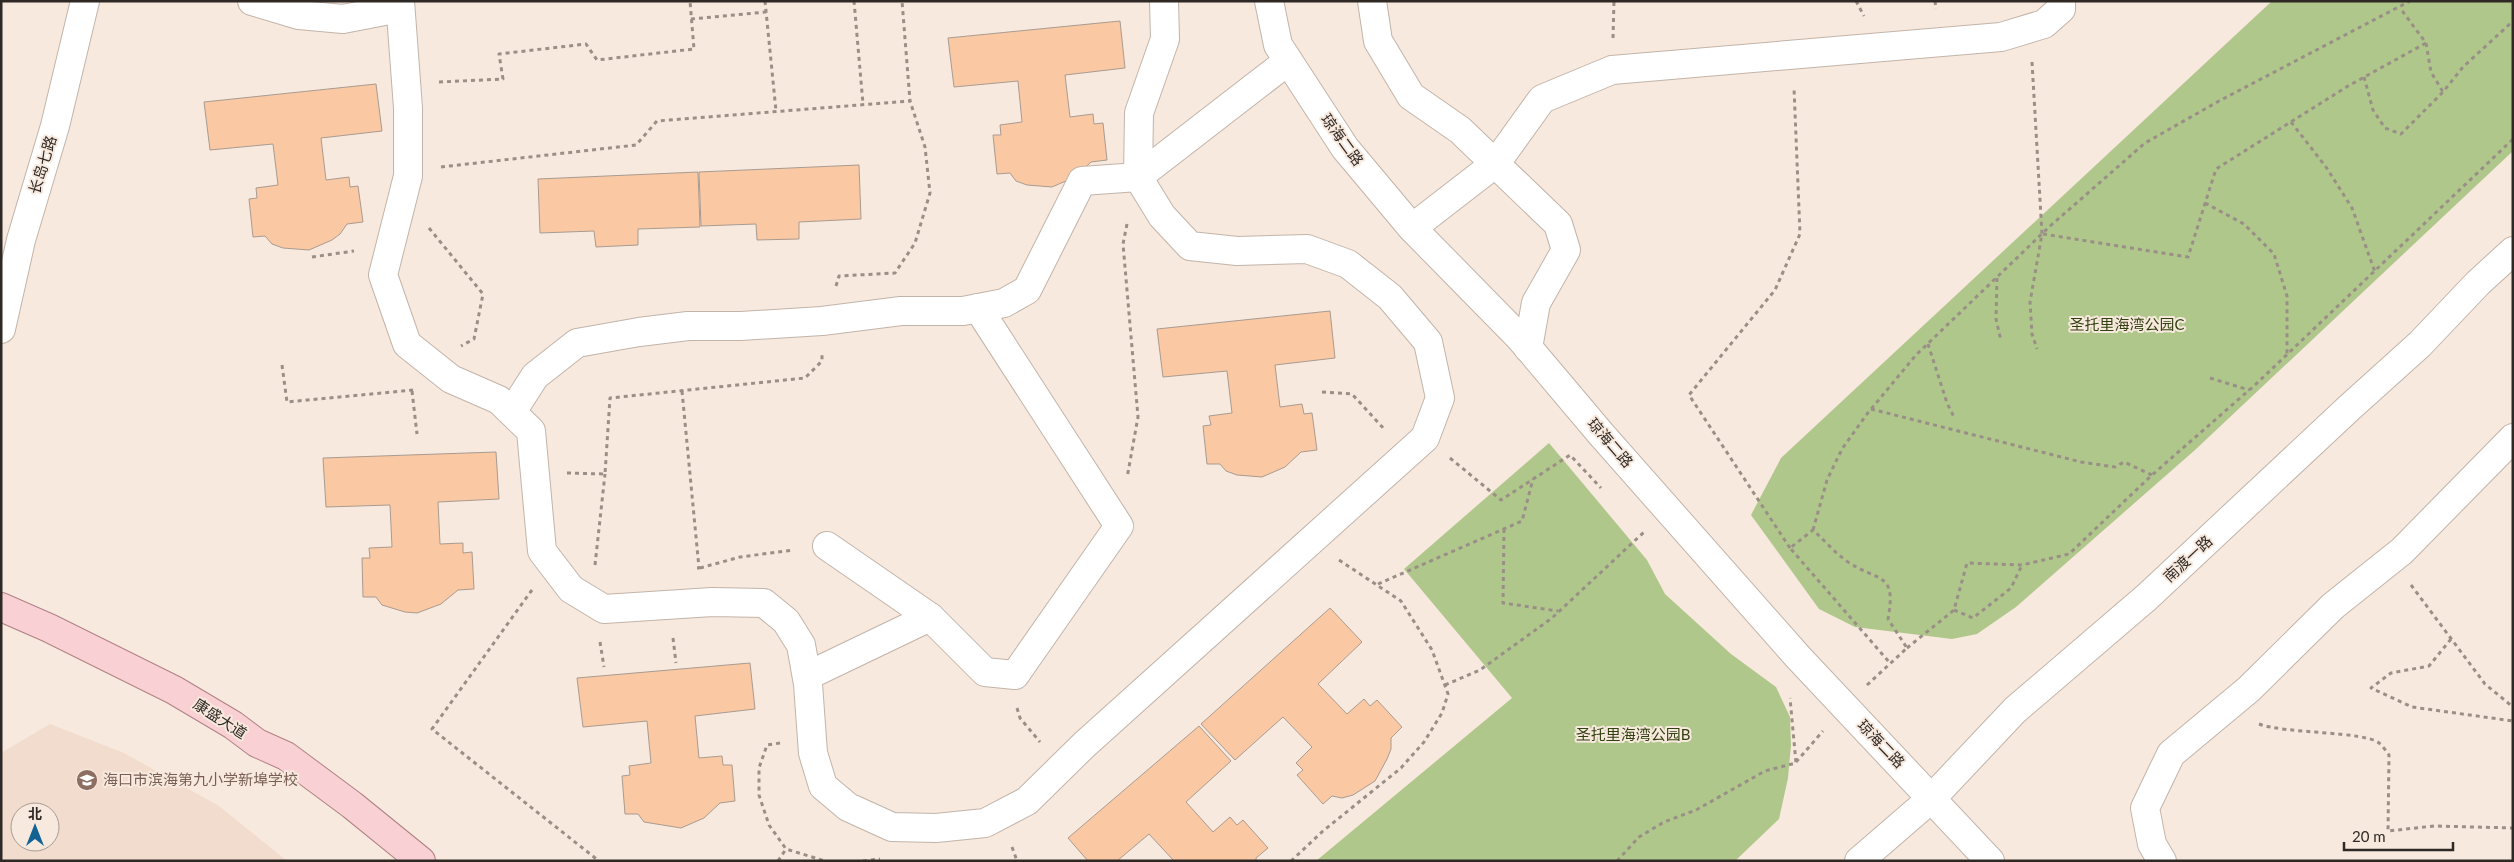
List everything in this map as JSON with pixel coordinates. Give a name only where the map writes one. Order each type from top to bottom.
[{"type":"main road","name":"康盛大道","points":[[1,607],[58,632],[174,690],[233,725],[257,743],[286,756],[339,794],[421,861]]},
{"type":"street","name":"长岛七路","points":[[1,328],[21,240],[55,126],[85,1]]},
{"type":"street","points":[[252,1],[299,15],[342,20],[400,5],[406,84],[405,184],[383,275],[407,344],[451,379],[499,400],[532,431],[542,551],[571,589],[604,608],[712,602],[764,603],[786,621],[801,644],[807,676],[813,753],[823,786],[848,807],[892,827],[936,828],[985,823],[1027,801],[1061,767],[1416,446],[1440,398],[1428,342],[1390,297],[1348,264],[1307,249],[1237,251],[1190,246],[1162,216],[1138,177],[1139,112],[1165,39],[1164,1]]},
{"type":"street","name":"琼海二路","points":[[1269,1],[1278,45],[1288,61],[1345,148],[1412,228],[1528,348],[1607,441],[1845,706],[1990,861]]},
{"type":"street","points":[[1372,1],[1378,41],[1411,96],[1460,130],[1558,224],[1566,250],[1536,304],[1528,348]]},
{"type":"street","points":[[1412,228],[1496,163],[1542,99],[1612,70],[2001,37],[2044,24],[2061,9],[2061,1]]},
{"type":"street","points":[[512,412],[535,376],[577,342],[688,326],[741,326],[822,321],[901,311],[963,311],[1004,304],[1027,290],[1082,181],[1138,177],[1288,61]]},
{"type":"street","name":"南渡一路","points":[[1859,861],[1932,798],[2015,710],[2147,597],[2420,344],[2478,283],[2513,251]]},
{"type":"street","points":[[827,546],[930,617],[985,672],[1015,675],[1119,526],[978,308]]},
{"type":"street","points":[[2162,861],[2152,844],[2145,808],[2171,754],[2249,689],[2332,606],[2402,551],[2513,438]]},
{"type":"street","points":[[807,676],[930,617]]},
{"type":"path","points":[[406,84],[503,79],[498,54],[586,44],[597,60],[694,49],[690,1]]},
{"type":"path","points":[[765,1],[776,111]]},
{"type":"path","points":[[854,1],[863,104]]},
{"type":"path","points":[[594,568],[605,474],[610,398],[805,378],[822,360],[822,321],[840,276],[895,274],[916,244],[930,193],[925,147],[910,100],[902,1]]},
{"type":"path","points":[[1790,548],[1813,530],[1826,480],[1842,449],[1871,409],[1928,344],[1997,277],[2042,234],[2145,143],[2218,101],[2400,8],[2410,1]]},
{"type":"path","points":[[2400,8],[2426,43],[2431,72],[2443,92]]},
{"type":"path","points":[[691,20],[766,12]]},
{"type":"path","points":[[2364,77],[2373,110],[2385,128],[2401,134],[2443,92],[2463,67],[2513,21]]},
{"type":"path","points":[[2030,28],[2042,234],[2030,302],[2032,334],[2037,348]]},
{"type":"path","points":[[2042,234],[2188,257],[2216,169],[2364,77],[2426,43]]},
{"type":"path","points":[[1792,55],[1800,234],[1775,290],[1689,395],[1790,548],[1890,663]]},
{"type":"path","points":[[417,434],[412,390],[431,364],[474,339],[483,294],[405,184],[636,145],[657,121],[910,100]]},
{"type":"path","points":[[2291,122],[2326,167],[2352,208],[2374,272]]},
{"type":"path","points":[[1617,861],[1639,837],[1664,822],[1696,810],[1765,771],[1796,763],[1845,706],[1906,648],[1954,610],[1967,563],[2022,565],[2069,554],[2152,475],[2287,355],[2513,139]]},
{"type":"path","points":[[1119,526],[1138,417],[1122,244],[1138,177]]},
{"type":"path","points":[[2206,203],[2244,224],[2274,254],[2287,296],[2287,355]]},
{"type":"path","points":[[312,257],[390,246]]},
{"type":"path","points":[[1997,277],[1996,319],[2001,341]]},
{"type":"path","points":[[1928,344],[1947,403],[1955,419]]},
{"type":"path","points":[[282,365],[287,402],[412,390]]},
{"type":"path","points":[[2210,378],[2249,390]]},
{"type":"path","points":[[682,390],[699,568]]},
{"type":"path","points":[[1322,392],[1352,394],[1416,446],[1502,500],[1570,455],[1603,490]]},
{"type":"path","points":[[1871,409],[2081,462],[2115,467],[2124,462],[2152,475]]},
{"type":"path","points":[[535,472],[605,474]]},
{"type":"path","points":[[1377,584],[1522,522],[1533,479]]},
{"type":"path","points":[[1637,525],[1651,539]]},
{"type":"path","points":[[1504,529],[1503,602],[1559,611]]},
{"type":"path","points":[[1813,530],[1848,562],[1882,577],[1892,596],[1888,619],[1906,648]]},
{"type":"path","points":[[1445,685],[1480,670],[1559,611],[1644,532]]},
{"type":"path","points":[[1291,861],[1323,831],[1401,768],[1424,742],[1442,713],[1448,694],[1432,650],[1401,601],[1352,566],[1307,544]]},
{"type":"path","points":[[690,569],[740,557],[827,546]]},
{"type":"path","points":[[2402,551],[2407,580],[2485,684],[2513,707]]},
{"type":"path","points":[[552,564],[432,729],[599,861]]},
{"type":"path","points":[[1954,610],[1974,618],[2012,588],[2022,565]]},
{"type":"path","points":[[2450,638],[2429,666],[2391,673],[2371,688],[2412,707],[2513,721]]},
{"type":"path","points":[[1015,675],[1014,696],[1020,718],[1061,767]]},
{"type":"path","points":[[1790,691],[1796,763]]},
{"type":"path","points":[[2222,711],[2267,727],[2306,733],[2348,735],[2378,742],[2389,755],[2388,831],[2434,826],[2513,828]]},
{"type":"path","points":[[812,736],[768,745],[760,768],[759,795],[769,825],[786,849],[825,861]]},
{"type":"path","points":[[778,861],[786,849]]},
{"type":"shaded area","name":"海口市滨海第九小学新埠学校","points":[[50,724],[124,753],[219,806],[287,861],[1,861],[1,753]]},
{"type":"green space","name":"圣托里海湾公园C","points":[[2272,1],[2513,1],[2513,151],[2195,450],[2016,607],[1977,634],[1952,639],[1855,627],[1819,609],[1751,515],[1781,458]]},
{"type":"green space","name":"圣托里海湾公园B","points":[[1549,443],[1647,560],[1665,594],[1731,654],[1776,687],[1790,717],[1791,745],[1788,778],[1779,819],[1735,861],[1316,861],[1512,698],[1404,569]]},
{"type":"building","points":[[1120,21],[1125,68],[1065,75],[1070,117],[1093,114],[1094,124],[1103,123],[1107,160],[1091,162],[1075,177],[1052,187],[1027,185],[1016,181],[1010,173],[997,174],[993,135],[1001,135],[1000,125],[1022,122],[1018,81],[954,87],[948,38]]},
{"type":"building","points":[[376,84],[382,131],[321,138],[326,180],[349,177],[350,187],[358,186],[363,222],[347,224],[340,234],[332,240],[309,250],[283,248],[272,244],[265,236],[253,237],[249,199],[257,198],[256,188],[278,185],[273,144],[210,150],[204,102]]},
{"type":"building","points":[[859,165],[861,219],[799,222],[799,239],[757,240],[756,224],[701,226],[699,172]]},
{"type":"building","points":[[698,172],[700,227],[638,229],[638,245],[596,247],[594,231],[540,233],[538,179]]},
{"type":"building","points":[[1330,311],[1335,358],[1275,365],[1280,407],[1302,404],[1304,414],[1312,413],[1317,450],[1301,452],[1285,467],[1262,477],[1237,475],[1226,471],[1220,464],[1207,464],[1203,426],[1211,425],[1209,416],[1232,413],[1227,371],[1163,377],[1157,329]]},
{"type":"building","points":[[496,452],[499,499],[438,502],[440,544],[463,543],[463,553],[472,552],[474,589],[458,590],[441,604],[417,613],[405,612],[382,605],[376,597],[363,597],[362,558],[370,558],[369,548],[392,547],[390,505],[326,507],[323,458]]},
{"type":"building","points":[[1330,608],[1362,642],[1318,684],[1347,714],[1364,699],[1370,706],[1377,700],[1402,727],[1391,738],[1391,749],[1375,781],[1353,795],[1342,798],[1332,796],[1323,804],[1297,775],[1303,770],[1296,763],[1312,747],[1283,717],[1235,760],[1201,724]]},
{"type":"building","points":[[750,663],[755,709],[695,716],[699,758],[722,756],[723,765],[732,765],[735,801],[720,803],[704,818],[681,828],[644,822],[638,814],[625,814],[622,776],[630,775],[629,766],[651,763],[647,721],[583,727],[577,678]]},
{"type":"building","points":[[1199,726],[1231,761],[1186,802],[1213,832],[1230,817],[1237,825],[1243,820],[1268,848],[1256,858],[1256,861],[1174,861],[1149,834],[1117,861],[1088,861],[1068,838]]},
{"type":"place","name":"海口市滨海第九小学新埠学校","points":[[87,780]]}]
